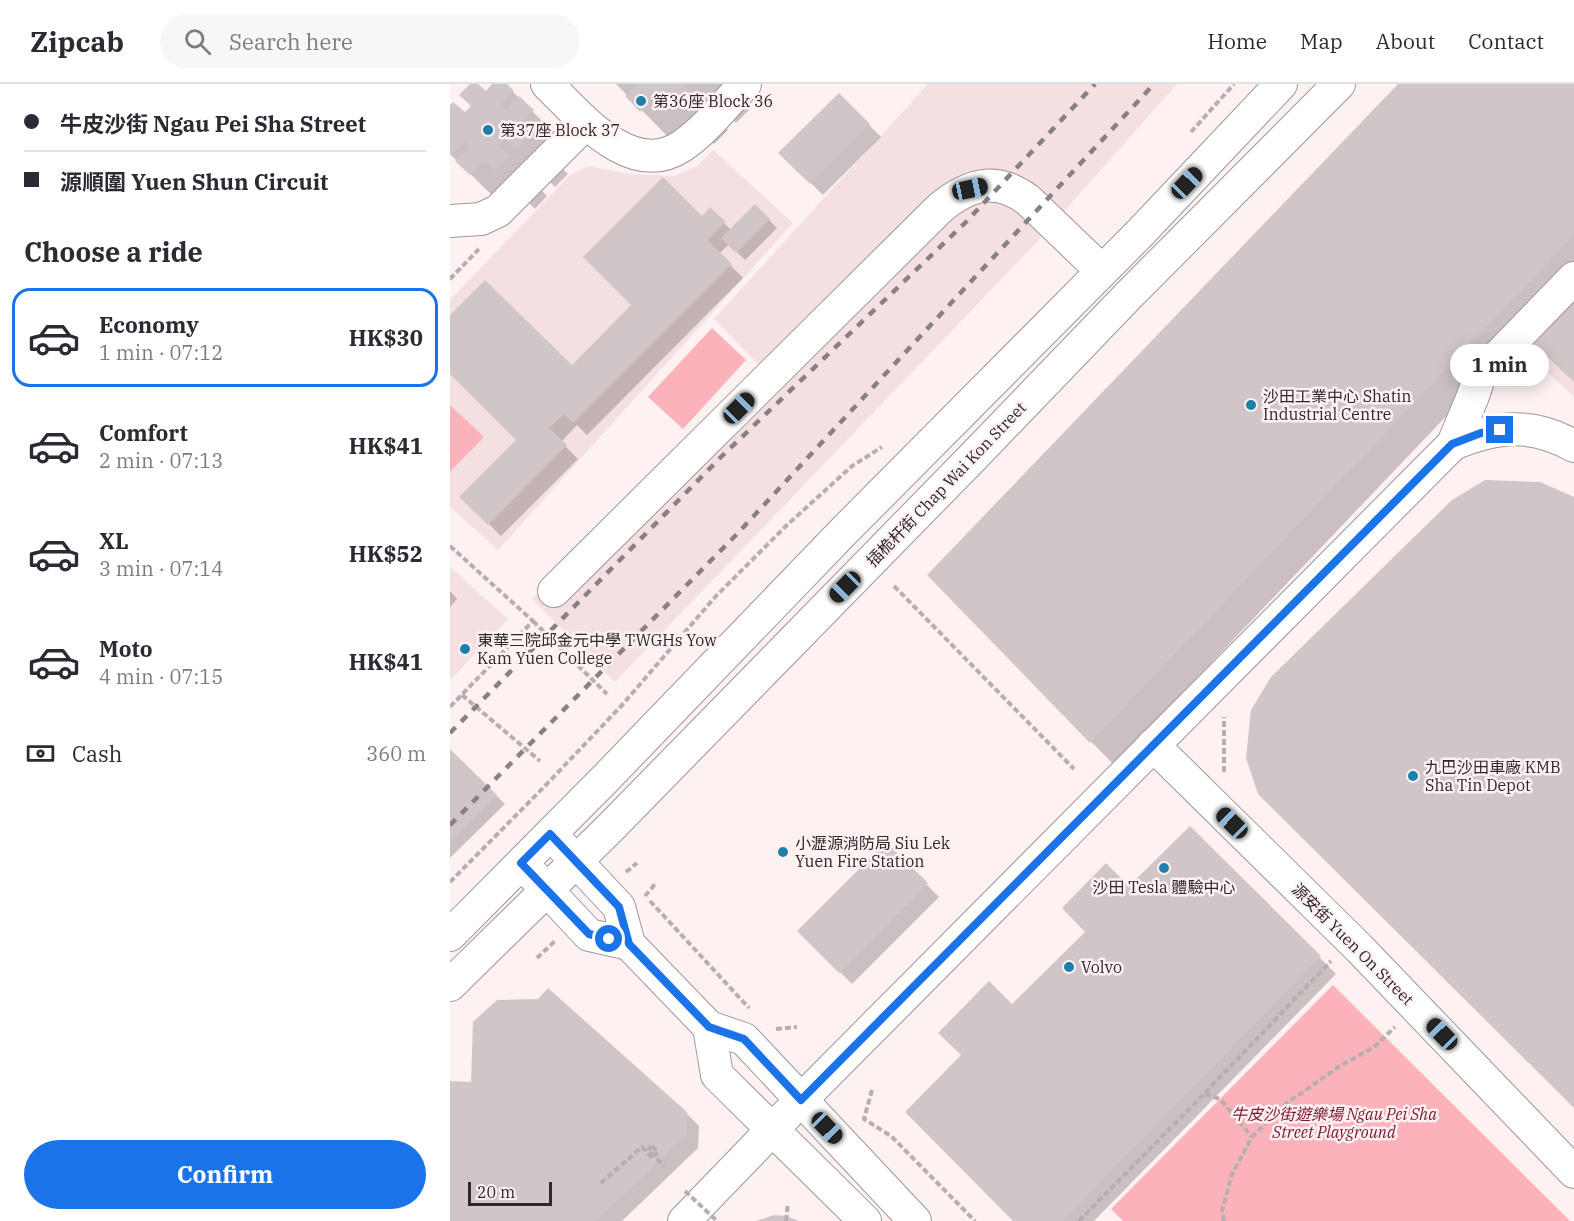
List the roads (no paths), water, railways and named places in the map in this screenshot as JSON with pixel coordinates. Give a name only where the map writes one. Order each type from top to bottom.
[{"type":"street","points":[[547,84],[586,123],[618,147],[636,155],[665,155],[681,146],[694,137],[745,84]]},
{"type":"street","points":[[450,935],[606,778],[844,531],[1102,271],[1281,84]]},
{"type":"street","name":"插桅杆街 Chap Wai Kon Street","points":[[450,985],[576,861],[958,473],[1128,296],[1339,84]]},
{"type":"street","points":[[450,221],[481,219],[498,211],[586,123]]},
{"type":"street","points":[[554,591],[932,216],[956,196],[970,189],[987,185],[1016,191],[1102,271]]},
{"type":"street","points":[[685,1206],[771,1130],[854,1049],[1452,444],[1480,375],[1574,278]]},
{"type":"street","points":[[1452,444],[1481,433],[1517,428],[1542,432],[1574,446]]},
{"type":"street","name":"源安街 Yuen On Street","points":[[1153,745],[1359,948],[1574,1172]]},
{"type":"street","points":[[550,834],[619,907],[629,944],[709,1027],[744,1039],[915,1221]]},
{"type":"street","points":[[521,863],[589,934],[629,944]]},
{"type":"street","points":[[709,1027],[717,1075],[865,1221]]},
{"type":"railway","points":[[450,733],[721,457],[966,222],[1095,84]]},
{"type":"railway","points":[[450,825],[737,534],[1154,84]]},
{"type":"place","name":"第36座 Block 36","points":[[641,101]]},
{"type":"place","name":"第37座 Block 37","points":[[488,130]]},
{"type":"place","name":"沙田工業中心 Shatin Industrial Centre","points":[[1251,405]]},
{"type":"place","name":"東華三院邱金元中學 TWGHs Yow Kam Yuen College","points":[[465,649]]},
{"type":"place","name":"九巴沙田車廠 KMB Sha Tin Depot","points":[[1413,776]]},
{"type":"place","name":"小瀝源消防局 Siu Lek Yuen Fire Station","points":[[783,852]]},
{"type":"place","name":"沙田 Tesla 體驗中心","points":[[1164,868]]},
{"type":"place","name":"Volvo","points":[[1069,967]]},
{"type":"park label","name":"牛皮沙街遊樂場 Ngau Pei Sha Street Playground","points":[[1334,1123]]}]
